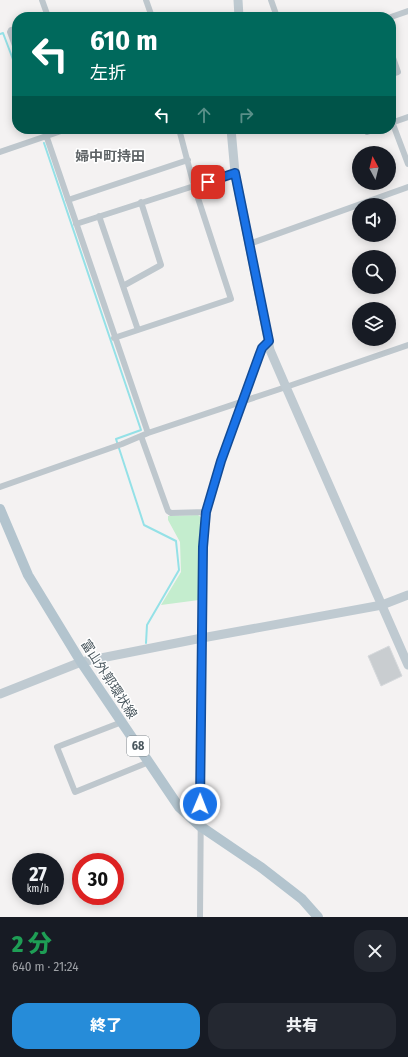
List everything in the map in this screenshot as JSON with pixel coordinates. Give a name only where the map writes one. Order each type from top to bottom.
[{"type":"main road","name":"富山外郭環状線","points":[[0,509],[28,575],[81,662],[179,807],[200,826],[262,868],[302,899],[318,917]]},
{"type":"street","points":[[42,0],[46,12]]},
{"type":"street","points":[[146,0],[150,12]]},
{"type":"street","points":[[238,0],[239,12]]},
{"type":"street","points":[[271,0],[275,12]]},
{"type":"street","points":[[396,15],[408,11]]},
{"type":"street","points":[[396,121],[408,117]]},
{"type":"street","points":[[396,131],[406,153],[408,164]]},
{"type":"street","points":[[0,152],[53,134]]},
{"type":"street","points":[[114,338],[230,299],[194,186],[180,134]]},
{"type":"street","points":[[231,134],[235,173],[270,350],[408,665]]},
{"type":"street","points":[[47,136],[114,338],[148,433]]},
{"type":"street","points":[[68,200],[188,160]]},
{"type":"street","points":[[76,224],[235,173]]},
{"type":"street","points":[[249,244],[408,187]]},
{"type":"street","points":[[123,286],[161,266],[141,202]]},
{"type":"street","points":[[99,216],[138,330]]},
{"type":"street","points":[[200,917],[203,547],[206,512],[221,461],[259,356],[262,348],[269,341]]},
{"type":"street","points":[[0,487],[122,444],[148,433],[408,345]]},
{"type":"street","points":[[141,436],[168,511],[206,512]]},
{"type":"street","points":[[0,694],[81,662],[382,605],[408,595]]},
{"type":"street","points":[[122,722],[57,747],[75,792],[149,762]]},
{"type":"green space","points":[[198,515],[202,518],[199,537],[199,600],[161,605],[181,572],[180,542],[168,520],[168,516]]},
{"type":"building","points":[[389,646],[402,676],[381,686],[368,656]]},
{"type":"waterway","points":[[0,34],[3,33],[12,57]]},
{"type":"waterway","points":[[44,143],[141,430],[116,439],[144,525],[176,541],[179,570],[147,625],[146,643]]},
{"type":"district","name":"婦中町持田","points":[[110,156]]},
{"type":"route","points":[[200,804],[203,547],[206,512],[221,461],[259,356],[262,348],[269,341],[235,173],[208,182]]}]
